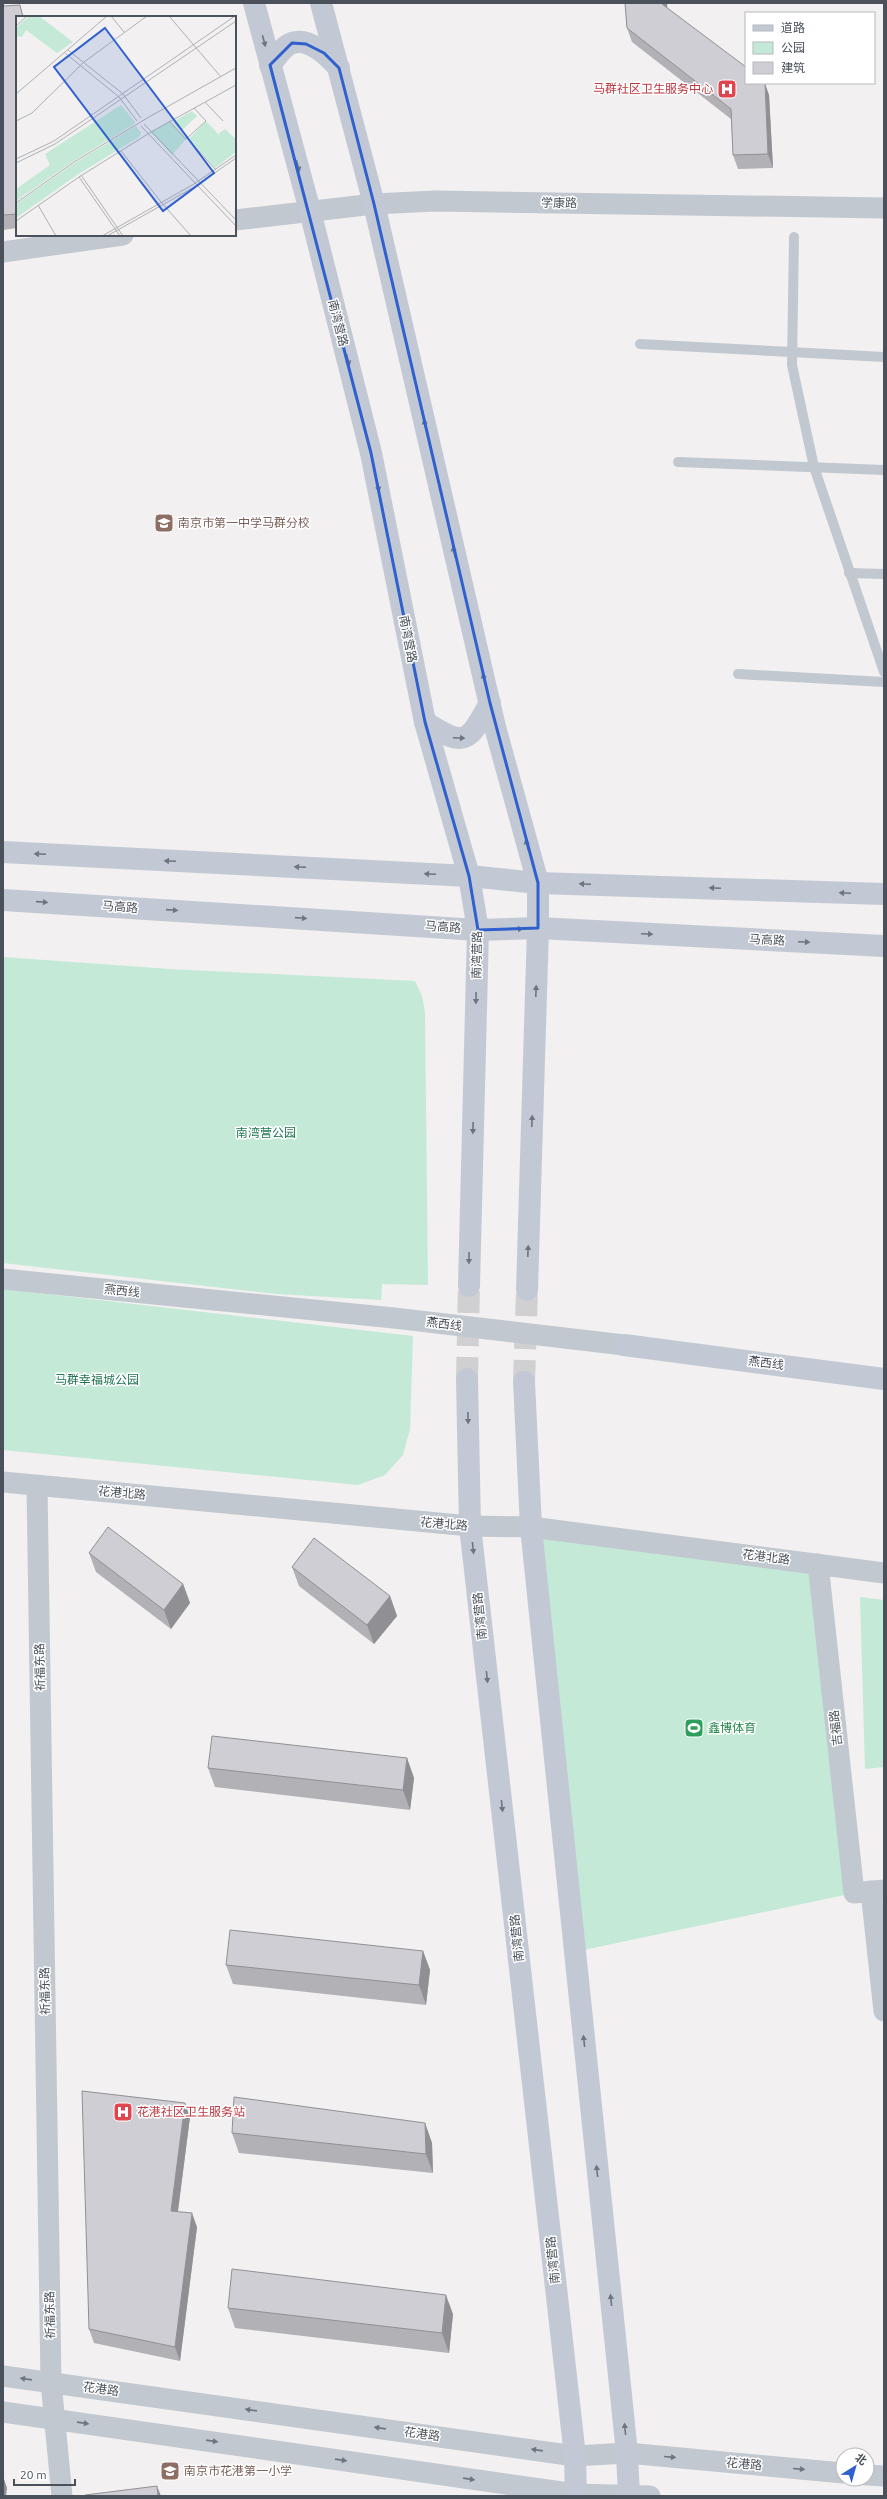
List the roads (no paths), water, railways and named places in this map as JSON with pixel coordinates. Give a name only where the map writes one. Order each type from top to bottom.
[{"type":"main road","name":"南湾营路","points":[[254,3],[310,211],[371,453],[425,722],[469,876],[478,930],[469,1286]]},
{"type":"main road","points":[[321,3],[374,204],[490,703],[538,882],[538,928],[527,1290]]},
{"type":"main road","points":[[270,65],[283,50],[292,43],[306,44],[324,52],[339,68]]},
{"type":"main road","points":[[425,722],[444,734],[456,739],[466,738],[475,730],[490,703]]},
{"type":"main road","points":[[3,852],[469,876],[538,882],[884,894]]},
{"type":"main road","name":"马高路","points":[[3,900],[478,930],[538,928],[884,946]]},
{"type":"main road","name":"燕西线","points":[[624,1345],[884,1379]]},
{"type":"main road","name":"南湾营路","points":[[467,1379],[470,1526],[575,2456],[576,2495]]},
{"type":"main road","points":[[524,1382],[531,1527],[627,2454],[636,2496]]},
{"type":"street","name":"学康路","points":[[236,220],[374,204],[435,201],[884,208]]},
{"type":"street","points":[[3,252],[116,236]]},
{"type":"street","name":"燕西线","points":[[3,1279],[394,1318],[624,1345]]},
{"type":"street","name":"花港北路","points":[[3,1482],[470,1526],[531,1527],[884,1573]]},
{"type":"street","name":"祈福东路","points":[[37,1486],[51,2382],[62,2496]]},
{"type":"street","name":"吉福路","points":[[818,1564],[870,1892],[884,2011]]},
{"type":"street","name":"花港路","points":[[3,2376],[575,2456],[627,2454],[835,2472]]},
{"type":"street","points":[[3,2412],[54,2418],[576,2495],[636,2496]]},
{"type":"lane","points":[[794,238],[792,365],[814,467],[884,672]]},
{"type":"lane","points":[[640,344],[884,357]]},
{"type":"lane","points":[[678,462],[884,470]]},
{"type":"lane","points":[[849,573],[884,574]]},
{"type":"lane","points":[[738,674],[884,682]]},
{"type":"tunnel","points":[[467,1379],[469,1286]]},
{"type":"tunnel","points":[[524,1382],[527,1290]]},
{"type":"place","name":"马群社区卫生服务中心","points":[[727,89]]},
{"type":"place","name":"南京市第一中学马群分校","points":[[164,523]]},
{"type":"place","name":"鑫博体育","points":[[694,1728]]},
{"type":"place","name":"花港社区卫生服务站","points":[[123,2112]]},
{"type":"place","name":"南京市花港第一小学","points":[[170,2471]]},
{"type":"park label","name":"南湾营公园","points":[[266,1133]]},
{"type":"park label","name":"马群幸福城公园","points":[[97,1380]]}]
